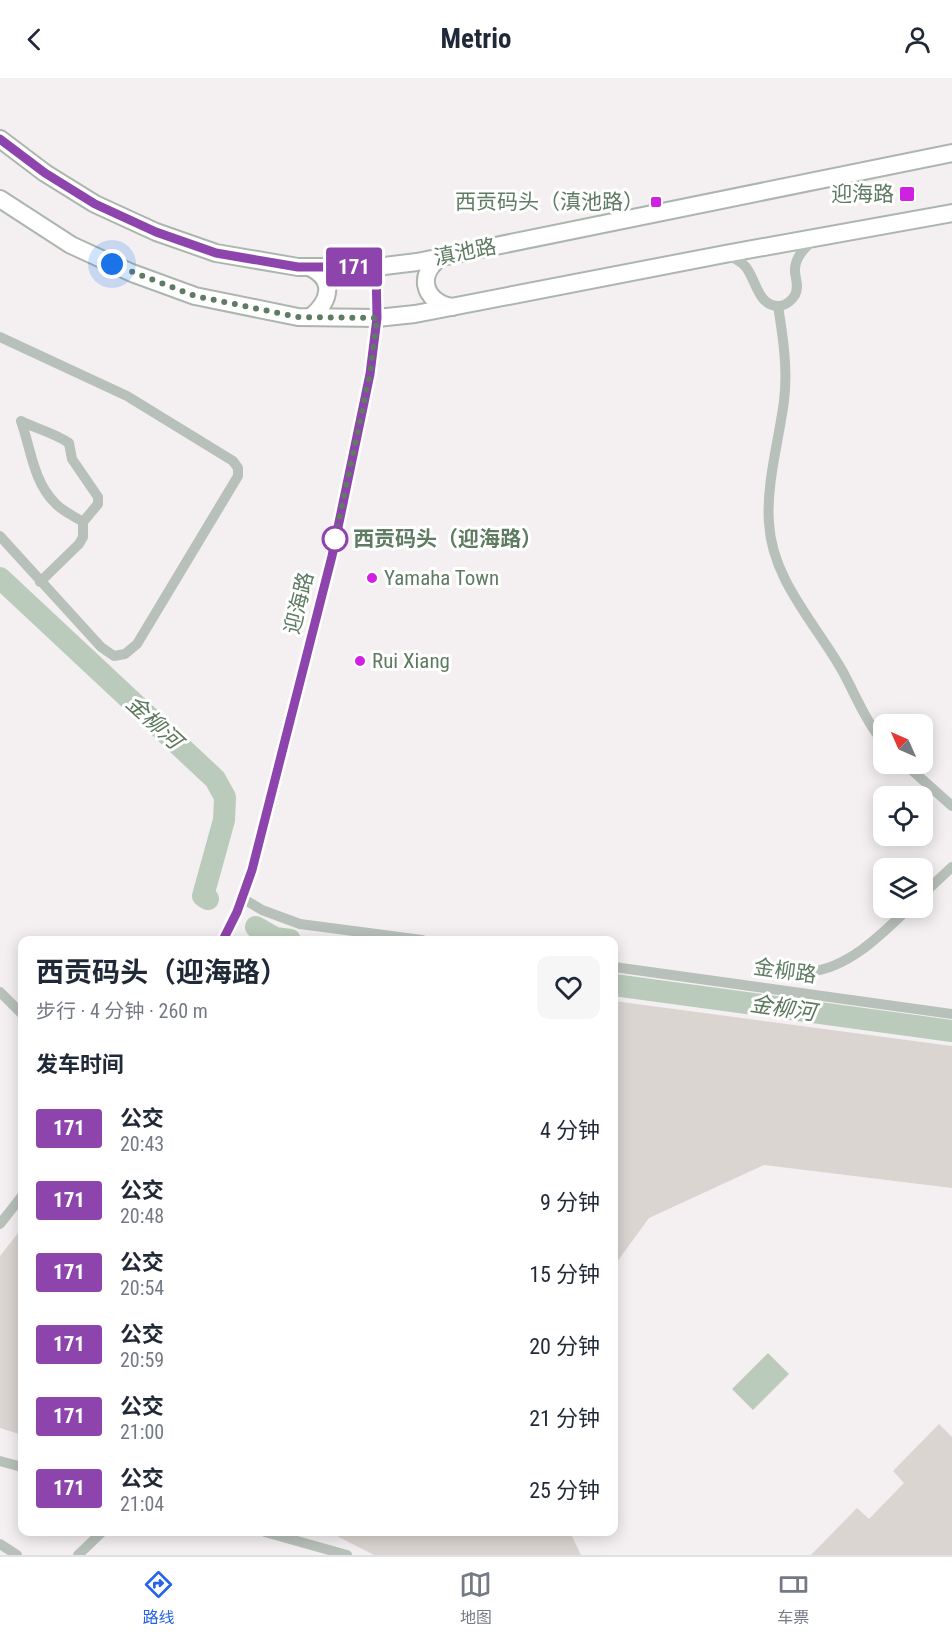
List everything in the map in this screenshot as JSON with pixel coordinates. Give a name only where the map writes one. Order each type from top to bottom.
[{"type":"main road","name":"滇池路","points":[[0,139],[45,173],[95,204],[156,232],[216,253],[298,267],[376,267],[442,257],[952,153]]},
{"type":"main road","points":[[0,198],[71,245],[132,273],[195,296],[298,317],[377,318],[452,307],[724,254],[952,213]]},
{"type":"main road","points":[[442,257],[427,272],[426,286],[433,299],[452,307]]},
{"type":"main road","points":[[309,267],[321,274],[327,287],[326,301],[311,317]]},
{"type":"street","points":[[724,254],[744,266],[761,296],[778,306],[787,303],[795,294],[797,285],[795,264],[803,250],[816,237]]},
{"type":"street","name":"迎海路","points":[[225,936],[242,898],[262,831],[332,556],[370,374],[377,318],[376,267]]},
{"type":"street","points":[[778,306],[786,365],[784,398],[770,497],[768,521],[771,543],[777,564],[787,584],[843,672],[873,727]]},
{"type":"street","points":[[0,337],[127,396],[233,461],[238,468],[238,476],[137,644],[125,654],[114,656],[101,647],[0,536]]},
{"type":"street","points":[[40,582],[79,544],[83,537],[83,522],[98,504],[98,497],[72,459],[69,443],[56,434],[41,431],[21,421],[29,442],[35,472],[42,486],[56,504],[83,522]]},
{"type":"street","points":[[916,774],[952,806]]},
{"type":"street","points":[[933,885],[952,867]]},
{"type":"street","points":[[242,898],[262,910],[300,924],[392,936]]},
{"type":"street","points":[[758,966],[806,972],[823,970],[841,963],[898,918]]},
{"type":"street","name":"金柳路","points":[[618,968],[952,1014]]},
{"type":"street","points":[[0,992],[18,1010]]},
{"type":"street","points":[[0,1224],[18,1201]]},
{"type":"street","points":[[0,1461],[18,1466]]},
{"type":"street","points":[[78,1555],[98,1536]]},
{"type":"street","points":[[279,1536],[347,1555]]},
{"type":"street","points":[[0,1546],[17,1555]]},
{"type":"shaded area","points":[[618,1002],[952,1046],[952,1188],[764,1165],[649,1218],[618,1261]]},
{"type":"shaded area","points":[[18,1233],[18,1434],[0,1428],[0,1256]]},
{"type":"shaded area","points":[[768,1353],[789,1374],[753,1410],[732,1389]]},
{"type":"shaded area","points":[[939,1424],[952,1437],[952,1555],[811,1555],[857,1508],[869,1519],[904,1483],[893,1471]]},
{"type":"shaded area","points":[[337,1536],[572,1536],[581,1555],[374,1555]]},
{"type":"waterway","name":"金柳河","points":[[0,578],[215,779],[225,797],[224,820],[203,896],[208,899]]},
{"type":"waterway","name":"金柳河","points":[[256,927],[272,936]]},
{"type":"waterway","name":"金柳河","points":[[618,986],[952,1031]]},
{"type":"bus line","name":"171","points":[[0,139],[45,173],[95,204],[156,232],[216,253],[298,267],[376,267],[377,318],[370,374],[332,556],[252,870],[237,912],[225,936]]},
{"type":"place","name":"迎海路","points":[[907,194]]},
{"type":"place","name":"西贡码头（滇池路）","points":[[656,202]]},
{"type":"place","name":"西贡码头（迎海路）","points":[[335,539]]},
{"type":"place","name":"Yamaha Town","points":[[372,578]]},
{"type":"place","name":"Rui Xiang","points":[[360,661]]},
{"type":"route","points":[[112,264],[195,296],[298,317],[377,318],[370,374],[335,539]]}]
